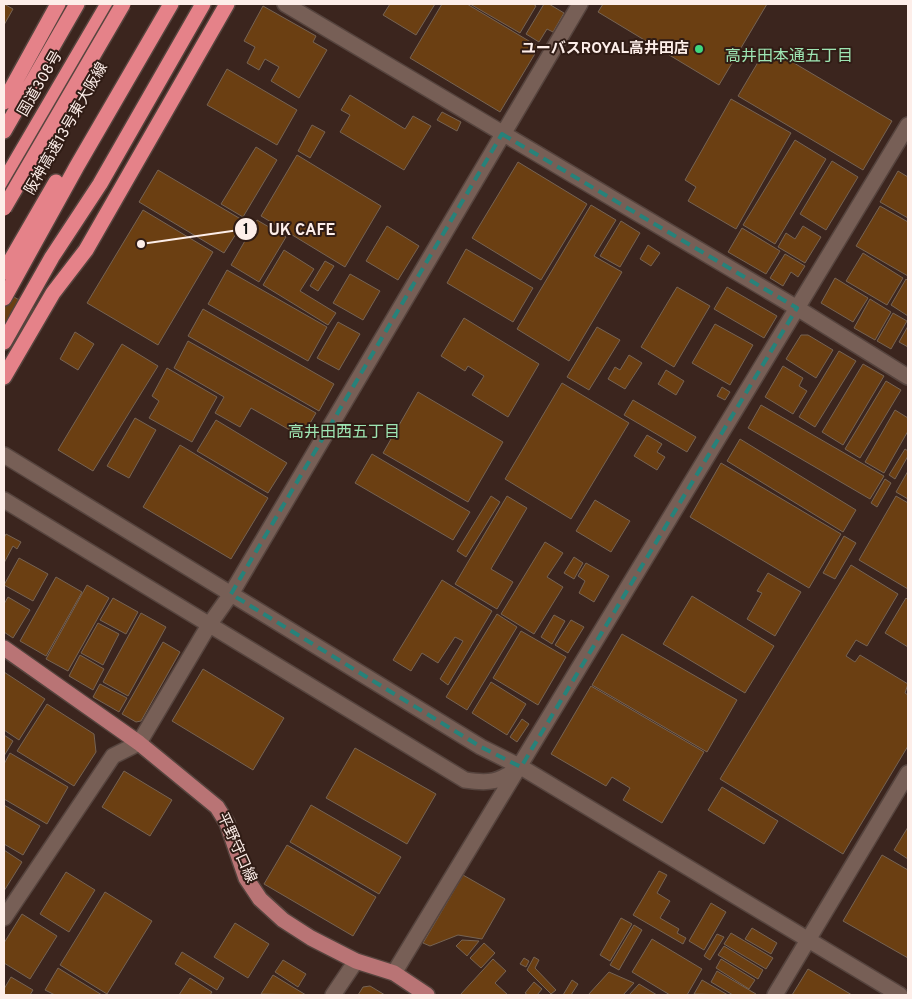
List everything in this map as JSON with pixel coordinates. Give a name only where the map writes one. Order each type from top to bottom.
[{"type":"highway","points":[[4,102],[58,4]]},
{"type":"highway","points":[[4,131],[76,4]]},
{"type":"highway","name":"国道308号","points":[[4,182],[108,4]]},
{"type":"highway","name":"阪神高速13号東大阪線","points":[[4,208],[123,4]]},
{"type":"highway","name":"阪神高速13号東大阪線","points":[[4,272],[161,4]]},
{"type":"highway","points":[[4,298],[77,166],[171,4]]},
{"type":"highway","points":[[4,342],[52,257],[100,184],[203,4]]},
{"type":"highway","points":[[4,377],[52,293],[86,250],[228,4]]},
{"type":"main road","name":"平野守口線","points":[[4,648],[139,743],[217,807],[227,822],[246,878],[260,899],[283,920],[311,938],[356,961],[394,973],[428,995]]},
{"type":"street","points":[[285,4],[797,308],[908,377]]},
{"type":"street","points":[[4,918],[113,756],[139,743],[210,624],[231,594],[580,4]]},
{"type":"street","points":[[394,973],[521,767],[908,125]]},
{"type":"street","points":[[4,456],[481,747],[521,767],[900,995]]},
{"type":"street","points":[[4,500],[465,780],[487,784],[504,778],[521,767]]},
{"type":"street","points":[[774,995],[908,773]]},
{"type":"street","points":[[333,995],[356,961]]},
{"type":"highlighted area","points":[[502,134],[797,308],[521,767],[481,747],[231,594]]},
{"type":"building","points":[[4,4],[13,9],[4,25]]},
{"type":"building","points":[[390,4],[435,4],[416,35],[383,15]]},
{"type":"building","points":[[442,4],[467,4],[539,47],[500,112],[410,58]]},
{"type":"building","points":[[470,4],[533,4],[536,6],[520,33]]},
{"type":"building","points":[[544,4],[549,4],[564,13],[553,32],[547,29],[539,42],[526,34]]},
{"type":"building","name":"ユーバスROYAL高井田店","points":[[603,4],[767,4],[719,85],[598,12]]},
{"type":"building","points":[[263,6],[316,36],[313,42],[327,50],[299,98],[271,81],[279,67],[265,59],[259,70],[247,63],[255,47],[244,41]]},
{"type":"building","points":[[767,47],[892,121],[863,170],[738,96]]},
{"type":"building","points":[[227,69],[297,110],[277,145],[207,105]]},
{"type":"building","points":[[350,95],[405,129],[413,116],[431,126],[404,170],[340,132],[350,115],[341,110]]},
{"type":"building","points":[[731,99],[791,133],[736,229],[688,201],[696,187],[685,180]]},
{"type":"building","points":[[442,112],[461,122],[457,131],[437,120]]},
{"type":"building","points":[[312,125],[325,132],[310,158],[298,151]]},
{"type":"building","points":[[795,140],[826,159],[775,244],[743,225]]},
{"type":"building","points":[[256,147],[277,160],[243,217],[221,204]]},
{"type":"building","points":[[297,155],[381,206],[345,267],[261,216]]},
{"type":"building","points":[[832,161],[858,177],[826,230],[800,214]]},
{"type":"building","points":[[518,162],[587,204],[541,280],[472,238]]},
{"type":"building","points":[[158,170],[244,221],[224,253],[139,202]]},
{"type":"building","points":[[898,171],[908,177],[908,218],[880,202]]},
{"type":"building","points":[[591,205],[616,220],[594,256],[622,272],[569,361],[517,329]]},
{"type":"building","points":[[880,206],[908,222],[908,276],[856,246]]},
{"type":"building","points":[[143,210],[213,252],[158,345],[87,303]]},
{"type":"building","points":[[257,220],[286,237],[259,282],[231,265]]},
{"type":"building","points":[[621,221],[640,233],[620,267],[600,256]]},
{"type":"building","points":[[387,226],[419,246],[398,280],[366,261]]},
{"type":"building","points":[[803,226],[821,237],[805,263],[778,247],[786,233],[795,239]]},
{"type":"building","points":[[742,228],[780,251],[766,274],[728,252]]},
{"type":"building","points":[[648,245],[660,253],[651,266],[640,259]]},
{"type":"building","points":[[466,249],[533,288],[513,322],[447,283]]},
{"type":"building","points":[[284,250],[314,269],[300,291],[336,313],[328,325],[263,285]]},
{"type":"building","points":[[863,253],[903,278],[887,305],[846,281]]},
{"type":"building","points":[[785,254],[805,266],[798,277],[791,272],[783,286],[770,278]]},
{"type":"building","points":[[325,261],[334,266],[318,291],[310,286]]},
{"type":"building","points":[[227,270],[327,327],[308,361],[208,304]]},
{"type":"building","points":[[350,274],[380,291],[363,320],[333,303]]},
{"type":"building","points":[[835,278],[868,298],[853,322],[821,303]]},
{"type":"building","points":[[906,279],[908,281],[908,316],[891,305]]},
{"type":"building","points":[[677,287],[710,306],[674,367],[641,347]]},
{"type":"building","points":[[727,287],[777,316],[764,338],[714,309]]},
{"type":"building","points":[[5,292],[39,311],[16,352],[4,345]]},
{"type":"building","points":[[870,299],[891,312],[875,340],[854,328]]},
{"type":"building","points":[[203,309],[334,384],[319,411],[188,336]]},
{"type":"building","points":[[893,313],[907,321],[891,349],[877,341]]},
{"type":"building","points":[[464,318],[539,364],[508,417],[472,395],[484,376],[468,366],[465,371],[441,356]]},
{"type":"building","points":[[338,322],[360,334],[339,370],[317,358]]},
{"type":"building","points":[[715,324],[753,345],[730,385],[692,363]]},
{"type":"building","points":[[908,326],[908,347],[899,342]]},
{"type":"building","points":[[597,327],[620,340],[589,390],[567,377]]},
{"type":"building","points":[[75,332],[94,344],[78,370],[60,359]]},
{"type":"building","points":[[801,335],[808,335],[833,350],[816,378],[786,359]]},
{"type":"building","points":[[188,341],[316,413],[302,437],[251,408],[240,427],[215,413],[224,397],[174,368]]},
{"type":"building","points":[[122,344],[158,366],[93,471],[58,450]]},
{"type":"building","points":[[839,351],[856,361],[815,427],[799,417]]},
{"type":"building","points":[[629,355],[642,363],[625,389],[608,379],[615,367],[620,370]]},
{"type":"building","points":[[863,364],[884,376],[843,445],[822,432]]},
{"type":"building","points":[[783,366],[803,378],[799,386],[807,391],[793,414],[765,397]]},
{"type":"building","points":[[167,368],[217,397],[192,442],[149,418],[159,401],[152,396]]},
{"type":"building","points":[[666,370],[684,381],[676,395],[658,384]]},
{"type":"building","points":[[886,381],[901,390],[860,458],[845,449]]},
{"type":"building","points":[[562,383],[629,423],[571,519],[505,479]]},
{"type":"building","points":[[722,387],[730,392],[725,400],[717,396]]},
{"type":"building","points":[[418,392],[503,442],[468,502],[383,453]]},
{"type":"building","points":[[633,400],[696,437],[687,452],[624,415]]},
{"type":"building","points":[[761,405],[884,476],[870,499],[748,428]]},
{"type":"building","points":[[895,410],[908,418],[908,431],[884,473],[865,462]]},
{"type":"building","points":[[135,418],[156,430],[129,478],[107,466]]},
{"type":"building","points":[[216,420],[287,463],[268,493],[197,451]]},
{"type":"building","points":[[647,435],[662,444],[657,452],[665,457],[657,470],[634,456]]},
{"type":"building","points":[[740,439],[856,510],[843,532],[727,461]]},
{"type":"building","points":[[180,445],[268,498],[231,559],[143,507]]},
{"type":"building","points":[[905,449],[908,451],[908,456],[895,479],[889,475]]},
{"type":"building","points":[[372,454],[470,512],[453,540],[355,483]]},
{"type":"building","points":[[721,463],[841,534],[809,588],[690,517]]},
{"type":"building","points":[[908,471],[908,499],[896,492]]},
{"type":"building","points":[[885,479],[891,483],[877,507],[871,503]]},
{"type":"building","points":[[491,496],[500,502],[466,557],[457,551]]},
{"type":"building","points":[[507,496],[527,508],[491,569],[513,582],[497,609],[455,584]]},
{"type":"building","points":[[896,496],[908,503],[908,589],[859,560]]},
{"type":"building","points":[[595,500],[630,521],[611,552],[576,531]]},
{"type":"building","points":[[6,534],[21,542],[17,549],[13,546],[4,563],[4,538]]},
{"type":"building","points":[[844,536],[856,543],[835,579],[823,573]]},
{"type":"building","points":[[545,542],[563,553],[547,577],[563,587],[534,634],[501,614]]},
{"type":"building","points":[[574,557],[583,563],[574,579],[564,573]]},
{"type":"building","points":[[19,558],[48,574],[33,601],[4,585]]},
{"type":"building","points":[[586,563],[609,576],[594,602],[579,593],[585,581],[578,576]]},
{"type":"building","points":[[851,565],[898,594],[867,646],[856,640],[846,656],[855,662],[860,655],[908,684],[905,693],[908,695],[908,746],[843,854],[720,779]]},
{"type":"building","points":[[768,573],[801,592],[775,636],[747,619],[762,593],[757,591]]},
{"type":"building","points":[[56,577],[82,592],[46,656],[20,641]]},
{"type":"building","points":[[442,580],[492,611],[448,685],[440,679],[463,641],[455,637],[438,663],[422,653],[411,671],[393,660]]},
{"type":"building","points":[[87,585],[109,598],[68,671],[46,659]]},
{"type":"building","points":[[692,596],[774,646],[745,693],[663,644]]},
{"type":"building","points":[[8,597],[30,610],[13,638],[4,632],[4,604]]},
{"type":"building","points":[[113,598],[138,612],[126,634],[100,620]]},
{"type":"building","points":[[906,598],[908,600],[908,647],[885,633]]},
{"type":"building","points":[[141,613],[166,627],[128,696],[103,682]]},
{"type":"building","points":[[497,614],[517,627],[467,710],[446,697]]},
{"type":"building","points":[[554,615],[565,621],[552,644],[541,637]]},
{"type":"building","points":[[571,620],[584,627],[568,653],[555,645]]},
{"type":"building","points":[[98,623],[119,634],[103,665],[81,653]]},
{"type":"building","points":[[521,631],[566,657],[538,705],[493,678]]},
{"type":"building","points":[[622,634],[737,700],[707,752],[592,685]]},
{"type":"building","points":[[163,642],[180,652],[141,721],[136,722],[122,714]]},
{"type":"building","points":[[80,655],[104,669],[93,690],[69,676]]},
{"type":"building","points":[[203,669],[284,718],[253,770],[172,721]]},
{"type":"building","points":[[4,672],[45,699],[19,740],[4,730]]},
{"type":"building","points":[[491,682],[526,704],[507,735],[472,713]]},
{"type":"building","points":[[100,684],[127,698],[119,712],[93,697]]},
{"type":"building","points":[[591,686],[704,752],[662,823],[623,800],[630,788],[612,777],[606,786],[551,754]]},
{"type":"building","points":[[47,704],[94,734],[96,752],[74,786],[17,751]]},
{"type":"building","points":[[522,719],[529,724],[517,742],[510,737]]},
{"type":"building","points":[[4,735],[13,741],[4,756]]},
{"type":"building","points":[[355,748],[436,794],[407,844],[326,798]]},
{"type":"building","points":[[10,753],[68,787],[47,824],[4,799],[4,764]]},
{"type":"building","points":[[124,771],[172,800],[150,836],[102,807]]},
{"type":"building","points":[[722,787],[778,821],[764,844],[708,810]]},
{"type":"building","points":[[4,805],[40,826],[23,855],[4,844]]},
{"type":"building","points":[[311,805],[401,857],[379,894],[290,842]]},
{"type":"building","points":[[908,827],[908,859],[894,850]]},
{"type":"building","points":[[287,845],[376,897],[353,936],[264,884]]},
{"type":"building","points":[[4,850],[22,862],[4,891]]},
{"type":"building","points":[[882,855],[908,870],[908,958],[843,921]]},
{"type":"building","points":[[659,871],[667,875],[657,893],[670,901],[660,918],[679,929],[677,933],[686,938],[683,944],[633,915]]},
{"type":"building","points":[[66,872],[95,890],[69,932],[40,914]]},
{"type":"building","points":[[463,875],[505,899],[482,939],[458,935],[430,946],[423,943]]},
{"type":"building","points":[[105,892],[152,921],[107,994],[60,965]]},
{"type":"building","points":[[711,903],[726,912],[704,950],[689,941]]},
{"type":"building","points":[[22,914],[57,936],[30,979],[4,963],[4,943]]},
{"type":"building","points":[[621,918],[632,924],[610,961],[600,955]]},
{"type":"building","points":[[235,923],[269,944],[248,978],[214,957]]},
{"type":"building","points":[[634,925],[642,930],[619,970],[610,965]]},
{"type":"building","points":[[752,928],[777,943],[771,954],[745,939]]},
{"type":"building","points":[[731,933],[773,958],[766,969],[724,944]]},
{"type":"building","points":[[717,934],[724,937],[710,960],[704,956]]},
{"type":"building","points":[[652,939],[702,969],[687,995],[670,995],[632,972]]},
{"type":"building","points":[[462,940],[479,941],[467,956],[456,946]]},
{"type":"building","points":[[484,943],[495,953],[481,968],[470,958]]},
{"type":"building","points":[[724,946],[763,970],[758,979],[718,955]]},
{"type":"building","points":[[182,952],[224,978],[217,990],[175,964]]},
{"type":"building","points":[[534,957],[539,960],[535,968],[556,990],[551,994],[527,970]]},
{"type":"building","points":[[524,958],[529,961],[526,967],[520,964]]},
{"type":"building","points":[[493,959],[506,971],[495,983],[508,995],[460,995]]},
{"type":"building","points":[[721,959],[755,980],[749,989],[716,968]]},
{"type":"building","points":[[283,960],[306,974],[298,987],[275,972]]},
{"type":"building","points":[[58,968],[102,995],[55,995],[45,990]]},
{"type":"building","points":[[808,969],[852,995],[792,995]]},
{"type":"building","points":[[717,971],[756,994],[733,995],[711,982]]},
{"type":"building","points":[[609,972],[634,983],[623,995],[588,995]]},
{"type":"building","points":[[273,975],[306,995],[261,994]]},
{"type":"building","points":[[11,977],[33,990],[30,995],[4,995],[4,989]]},
{"type":"building","points":[[190,978],[212,992],[210,995],[179,995]]},
{"type":"building","points":[[572,980],[578,984],[571,995],[563,995]]},
{"type":"building","points":[[702,980],[728,995],[694,994]]},
{"type":"building","points":[[534,982],[542,989],[537,995],[528,995],[525,993]]},
{"type":"building","points":[[639,984],[657,995],[629,995]]},
{"type":"building","points":[[370,986],[385,995],[358,995],[363,987]]},
{"type":"place","name":"ユーバスROYAL高井田店","points":[[699,49]]},
{"type":"place","name":"UK CAFE","points":[[141,244]]},
{"type":"district","name":"高井田本通五丁目","points":[[789,57]]},
{"type":"district","name":"高井田西五丁目","points":[[344,433]]}]
